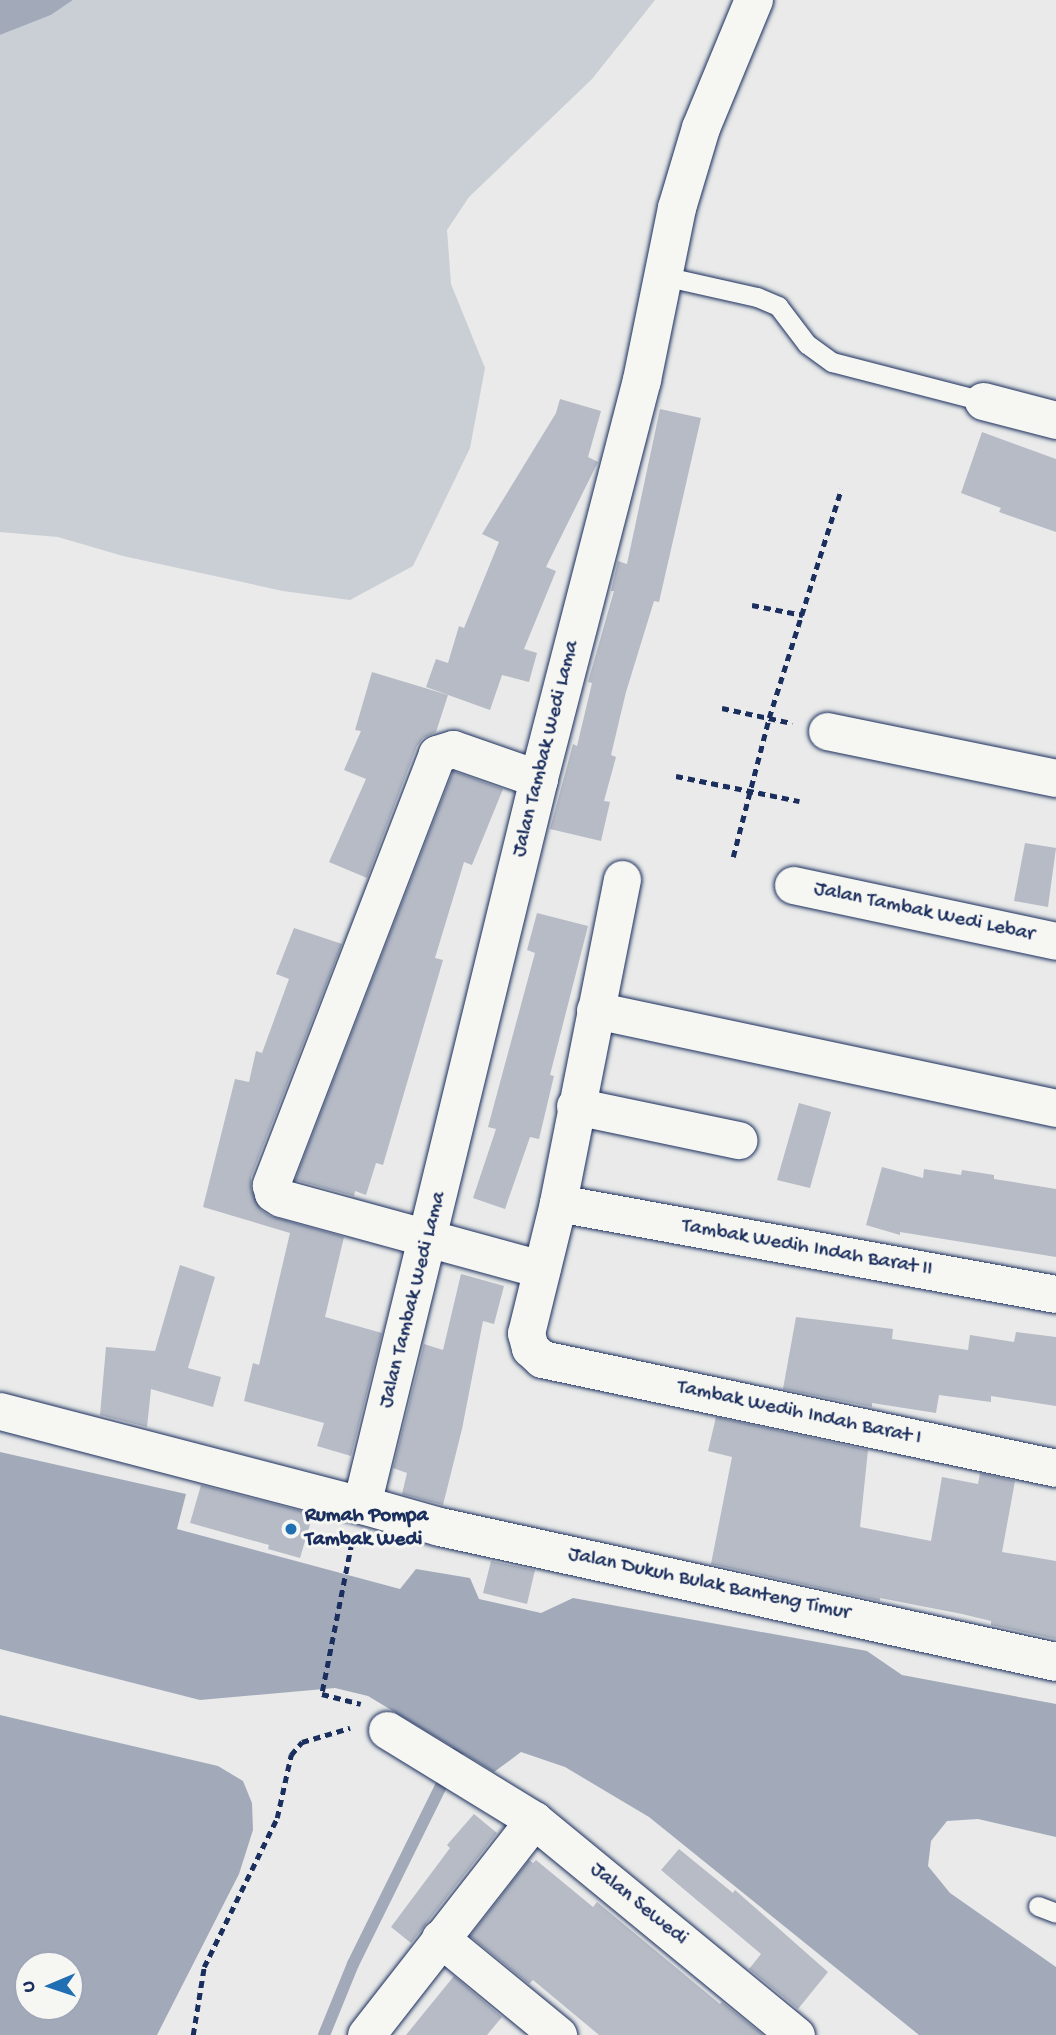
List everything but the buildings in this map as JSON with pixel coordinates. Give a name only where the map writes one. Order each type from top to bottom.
[{"type":"street","name":"Jalan Tambak Wedi Lama","points":[[362,1506],[539,779],[642,380],[688,164],[754,0]]},
{"type":"street","points":[[983,401],[1056,420]]},
{"type":"street","points":[[827,731],[1056,778]]},
{"type":"street","points":[[539,779],[453,749],[437,754],[271,1185],[273,1193],[281,1198],[541,1269],[558,1203],[575,1106],[622,879]]},
{"type":"street","name":"Jalan Tambak Wedi Lebar","points":[[793,885],[1056,941]]},
{"type":"street","points":[[595,1010],[1056,1108]]},
{"type":"street","points":[[575,1106],[738,1140]]},
{"type":"street","name":"Tambak Wedih Indah Barat II","points":[[558,1203],[1056,1294]]},
{"type":"street","name":"Tambak Wedih Indah Barat I","points":[[541,1269],[526,1332],[530,1349],[541,1359],[1056,1468]]},
{"type":"street","points":[[0,1410],[362,1506]]},
{"type":"street","name":"Jalan Dukuh Bulak Banteng Timur","points":[[362,1506],[440,1527],[1056,1662]]},
{"type":"street","name":"Jalan Sewedi","points":[[375,1728],[430,1756],[534,1820],[796,2035]]},
{"type":"street","points":[[366,2035],[534,1820]]},
{"type":"street","points":[[440,1938],[558,2035]]},
{"type":"lane","points":[[663,276],[757,297],[778,306],[807,344],[832,362],[983,401]]},
{"type":"path","points":[[733,857],[769,718],[841,489]]},
{"type":"path","points":[[752,605],[803,615]]},
{"type":"path","points":[[722,708],[827,731]]},
{"type":"path","points":[[676,776],[799,801]]},
{"type":"path","points":[[322,1694],[344,1572]]},
{"type":"path","points":[[193,2035],[204,1967],[277,1818],[291,1755],[302,1742],[375,1728]]},
{"type":"shaded area","points":[[73,0],[655,0],[592,79],[469,197],[447,230],[451,284],[485,368],[470,448],[413,566],[350,600],[283,591],[123,556],[58,537],[0,532],[0,35],[51,15]]},
{"type":"water","points":[[0,0],[73,0],[51,15],[0,35]]},
{"type":"water","points":[[0,1452],[186,1494],[177,1529],[400,1589],[416,1569],[470,1578],[479,1599],[541,1613],[573,1598],[867,1651],[902,1675],[1056,1704],[1056,1837],[978,1819],[947,1821],[931,1841],[928,1866],[950,1893],[1056,1967],[1056,2035],[919,2035],[649,1817],[565,1767],[521,1752],[494,1772],[368,1696],[335,1688],[200,1700],[0,1649]]},
{"type":"water","points":[[0,1715],[218,1766],[243,1781],[252,1803],[253,1830],[239,1874],[157,2035],[0,2035]]},
{"type":"waterway","points":[[324,2035],[353,1964],[466,1735]]},
{"type":"place","name":"Rumah Pompa Tambak Wedi","points":[[291,1529]]}]
